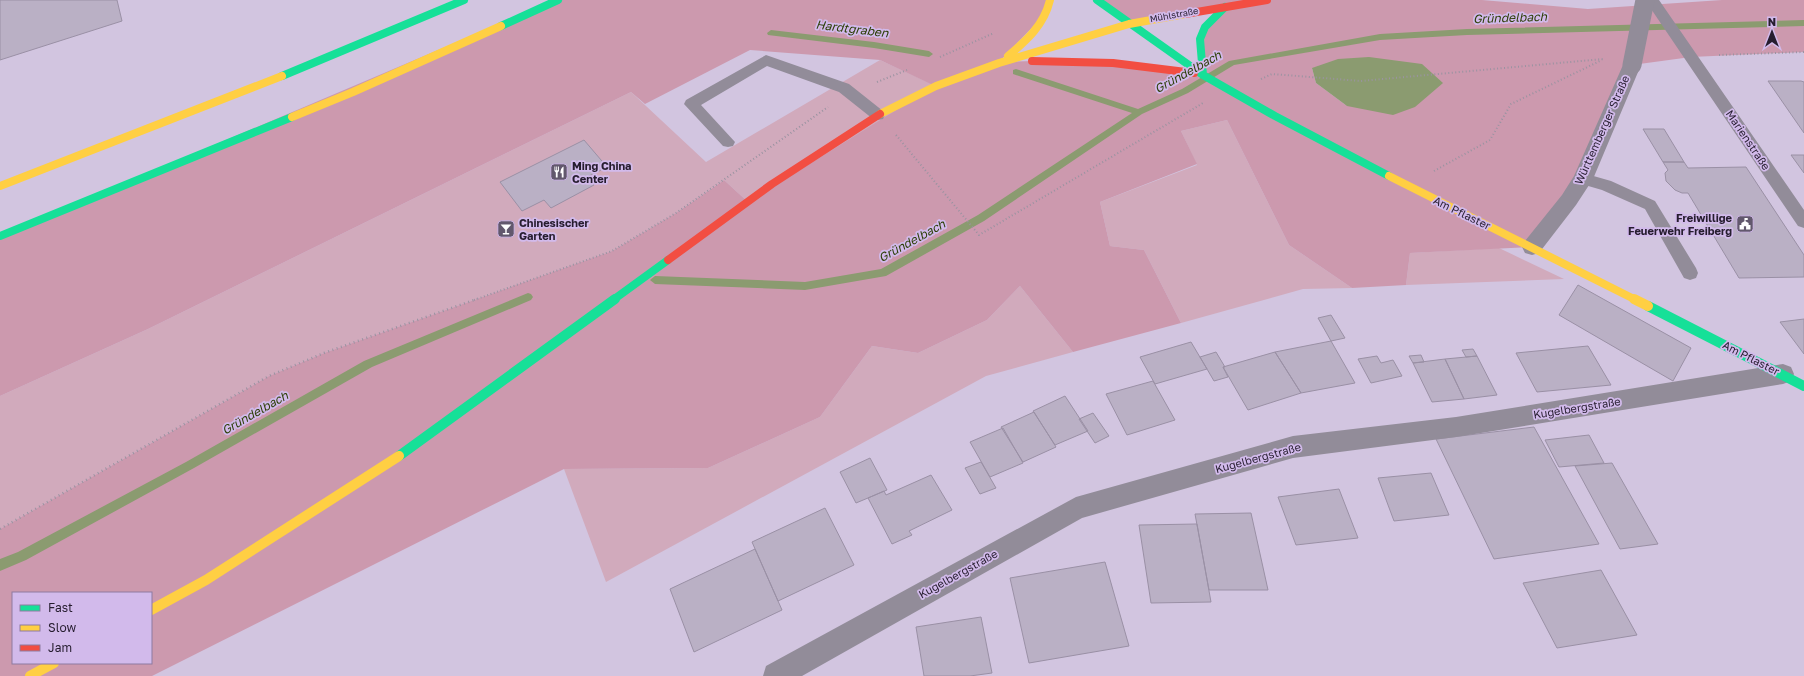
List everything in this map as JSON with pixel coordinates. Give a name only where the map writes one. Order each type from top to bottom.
[{"type":"main road","points":[[0,186],[333,56],[464,0]]},
{"type":"main road","points":[[0,236],[353,92],[558,0]]},
{"type":"main road","points":[[999,63],[1028,40],[1050,9],[1050,0]]},
{"type":"main road","name":"Am Pflaster","points":[[1096,0],[1203,75],[1229,91],[1407,186],[1532,247],[1804,386]]},
{"type":"main road","name":"Mühlstraße","points":[[999,63],[1129,24],[1225,6],[1267,0]]},
{"type":"main road","points":[[152,609],[206,580],[392,461],[772,184],[878,115],[936,86],[999,63],[1072,60],[1110,61],[1139,63],[1203,75],[1200,39],[1205,27],[1225,6]]},
{"type":"main road","points":[[30,676],[52,664]]},
{"type":"street","name":"Württemberger Straße","points":[[1532,247],[1569,200],[1583,179],[1632,65],[1652,3]]},
{"type":"street","name":"Kugelbergstraße","points":[[776,676],[1076,508],[1293,447],[1456,427],[1783,374]]},
{"type":"lane","name":"Marienstraße","points":[[1652,3],[1680,41],[1804,222]]},
{"type":"lane","points":[[728,142],[691,104],[766,60],[844,88],[851,92],[878,115]]},
{"type":"lane","points":[[1583,179],[1606,186],[1650,205],[1690,273]]},
{"type":"path","points":[[938,57],[1001,30]]},
{"type":"path","points":[[0,529],[269,376],[324,353],[612,250],[676,213],[818,113],[851,92],[910,69]]},
{"type":"path","points":[[907,148],[979,236]]},
{"type":"shaded area","points":[[556,0],[1050,0],[1050,9],[999,62],[1072,60],[1203,75],[1200,39],[1225,7],[1129,24],[1096,0],[1482,0],[1588,9],[1722,0],[1804,0],[1804,52],[1691,57],[1632,65],[1583,179],[1532,247],[1410,253],[1406,285],[1352,288],[1289,245],[1227,120],[1181,131],[1197,164],[1100,202],[1110,246],[1144,250],[1181,323],[1073,352],[1020,286],[987,320],[918,353],[872,346],[820,417],[708,468],[564,469],[152,676],[0,676],[0,529],[269,376],[324,353],[612,251],[676,213],[724,180],[748,202],[935,86],[880,60],[750,50],[645,104],[631,92],[148,329],[0,396],[0,236]],"holes":[[[1312,68],[1347,106],[1316,83]]]},
{"type":"shaded area","points":[[1369,57],[1422,64],[1443,83],[1415,107],[1393,115],[1347,106],[1316,83],[1312,68],[1338,59]]},
{"type":"shaded area","points":[[880,60],[936,86],[748,202],[724,180],[676,213],[612,251],[324,353],[269,376],[0,529],[0,396],[148,329],[631,92],[706,162]]},
{"type":"shaded area","points":[[1227,120],[1289,245],[1352,288],[1303,289],[1181,323],[1144,250],[1110,246],[1100,202],[1197,165],[1181,131]]},
{"type":"shaded area","points":[[1499,248],[1564,279],[1406,285],[1410,253]]},
{"type":"shaded area","points":[[1020,286],[1073,352],[986,376],[606,582],[564,469],[708,468],[820,417],[872,346],[918,353],[987,320]]},
{"type":"building","points":[[0,0],[117,0],[122,21],[0,60]]},
{"type":"building","points":[[1768,81],[1804,82],[1804,133]]},
{"type":"building","points":[[1643,129],[1664,129],[1684,162],[1663,162]]},
{"type":"building","name":"Ming China Center","points":[[584,140],[607,167],[587,177],[594,185],[551,208],[544,200],[522,211],[500,182]]},
{"type":"building","points":[[1791,155],[1804,155],[1804,173]]},
{"type":"building","name":"Freiwillige Feuerwehr Freiberg","points":[[1663,162],[1684,162],[1688,168],[1746,167],[1804,255],[1804,277],[1739,278],[1688,193],[1682,193],[1675,190],[1666,181],[1665,173],[1668,170]]},
{"type":"building","points":[[1578,285],[1691,348],[1673,381],[1559,315]]},
{"type":"building","points":[[1331,315],[1345,338],[1331,341],[1318,318]]},
{"type":"building","points":[[1804,319],[1804,354],[1780,322]]},
{"type":"building","points":[[1331,341],[1355,383],[1301,393],[1275,352]]},
{"type":"building","points":[[1191,342],[1207,369],[1155,384],[1140,357]]},
{"type":"building","points":[[1588,346],[1611,385],[1537,392],[1516,353]]},
{"type":"building","points":[[1473,349],[1477,356],[1466,357],[1462,350]]},
{"type":"building","points":[[1216,352],[1225,367],[1223,367],[1228,377],[1214,381],[1200,357]]},
{"type":"building","points":[[1275,352],[1301,393],[1248,410],[1223,367]]},
{"type":"building","points":[[1421,355],[1424,362],[1413,363],[1409,356]]},
{"type":"building","points":[[1377,356],[1381,363],[1393,360],[1402,376],[1371,383],[1358,359]]},
{"type":"building","points":[[1477,356],[1497,395],[1464,399],[1445,359]]},
{"type":"building","points":[[1445,359],[1464,399],[1432,402],[1413,363]]},
{"type":"building","points":[[1153,381],[1175,420],[1127,435],[1106,394]]},
{"type":"building","points":[[1065,396],[1088,431],[1055,445],[1033,411]]},
{"type":"building","points":[[1034,412],[1056,447],[1023,462],[1001,427]]},
{"type":"building","points":[[1093,413],[1109,436],[1095,443],[1079,419]]},
{"type":"building","points":[[1534,427],[1599,544],[1494,559],[1436,439]]},
{"type":"building","points":[[1003,428],[1023,463],[990,477],[970,442]]},
{"type":"building","points":[[1589,435],[1604,463],[1559,467],[1545,440]]},
{"type":"building","points":[[870,458],[887,490],[856,503],[840,472]]},
{"type":"building","points":[[981,462],[996,488],[980,494],[965,468]]},
{"type":"building","points":[[1612,463],[1658,544],[1620,549],[1575,466]]},
{"type":"building","points":[[1431,473],[1449,515],[1394,521],[1378,478]]},
{"type":"building","points":[[931,475],[952,510],[909,531],[912,535],[892,544],[868,498],[884,491],[886,495]]},
{"type":"building","points":[[1339,489],[1358,538],[1296,545],[1278,497]]},
{"type":"building","points":[[825,508],[854,565],[778,601],[752,542]]},
{"type":"building","points":[[1251,513],[1268,590],[1209,590],[1195,514]]},
{"type":"building","points":[[1197,524],[1211,602],[1151,603],[1139,525]]},
{"type":"building","points":[[755,549],[782,610],[694,652],[670,589]]},
{"type":"building","points":[[1105,562],[1129,646],[1029,663],[1010,578]]},
{"type":"building","points":[[1601,570],[1637,635],[1557,648],[1523,583]]},
{"type":"building","points":[[981,617],[992,673],[970,676],[924,676],[916,627]]},
{"type":"waterway","name":"Gründelbach","points":[[1139,112],[1185,91],[1232,63],[1380,37],[1467,32],[1804,23]]},
{"type":"waterway","name":"Hardtgraben","points":[[771,33],[874,45],[929,54]]},
{"type":"waterway","name":"Hardtgraben","points":[[1016,72],[1139,112]]},
{"type":"waterway","name":"Gründelbach","points":[[655,280],[805,286],[883,273],[981,218],[1139,112]]},
{"type":"waterway","name":"Gründelbach","points":[[0,565],[22,556],[190,465],[368,364],[528,297]]},
{"type":"traffic: fast","points":[[282,76],[464,0]]},
{"type":"traffic: fast","points":[[501,26],[558,0]]},
{"type":"traffic: fast","points":[[1097,0],[1203,75],[1275,116],[1389,176]]},
{"type":"traffic: fast","points":[[1203,75],[1200,39],[1205,27],[1225,7]]},
{"type":"traffic: fast","points":[[0,236],[292,117]]},
{"type":"traffic: fast","points":[[399,456],[668,260]]},
{"type":"traffic: fast","points":[[1648,306],[1804,386]]},
{"type":"traffic: slow","points":[[1008,56],[1035,32],[1048,9],[1050,0]]},
{"type":"traffic: slow","points":[[880,114],[936,86],[999,63],[1129,24],[1185,14]]},
{"type":"traffic: slow","points":[[292,117],[353,92],[501,26]]},
{"type":"traffic: slow","points":[[0,186],[282,76]]},
{"type":"traffic: slow","points":[[1389,176],[1648,306]]},
{"type":"traffic: slow","points":[[152,609],[206,580],[399,456]]},
{"type":"traffic: slow","points":[[30,676],[52,664]]},
{"type":"traffic: jam","points":[[1185,14],[1267,0]]},
{"type":"traffic: jam","points":[[1032,61],[1113,63],[1194,73]]},
{"type":"traffic: jam","points":[[668,260],[772,184],[880,114]]},
{"type":"place","name":"Ming China Center","points":[[559,172]]},
{"type":"place","name":"Freiwillige Feuerwehr Freiberg","points":[[1745,224]]},
{"type":"place","name":"Chinesischer Garten","points":[[506,229]]}]
